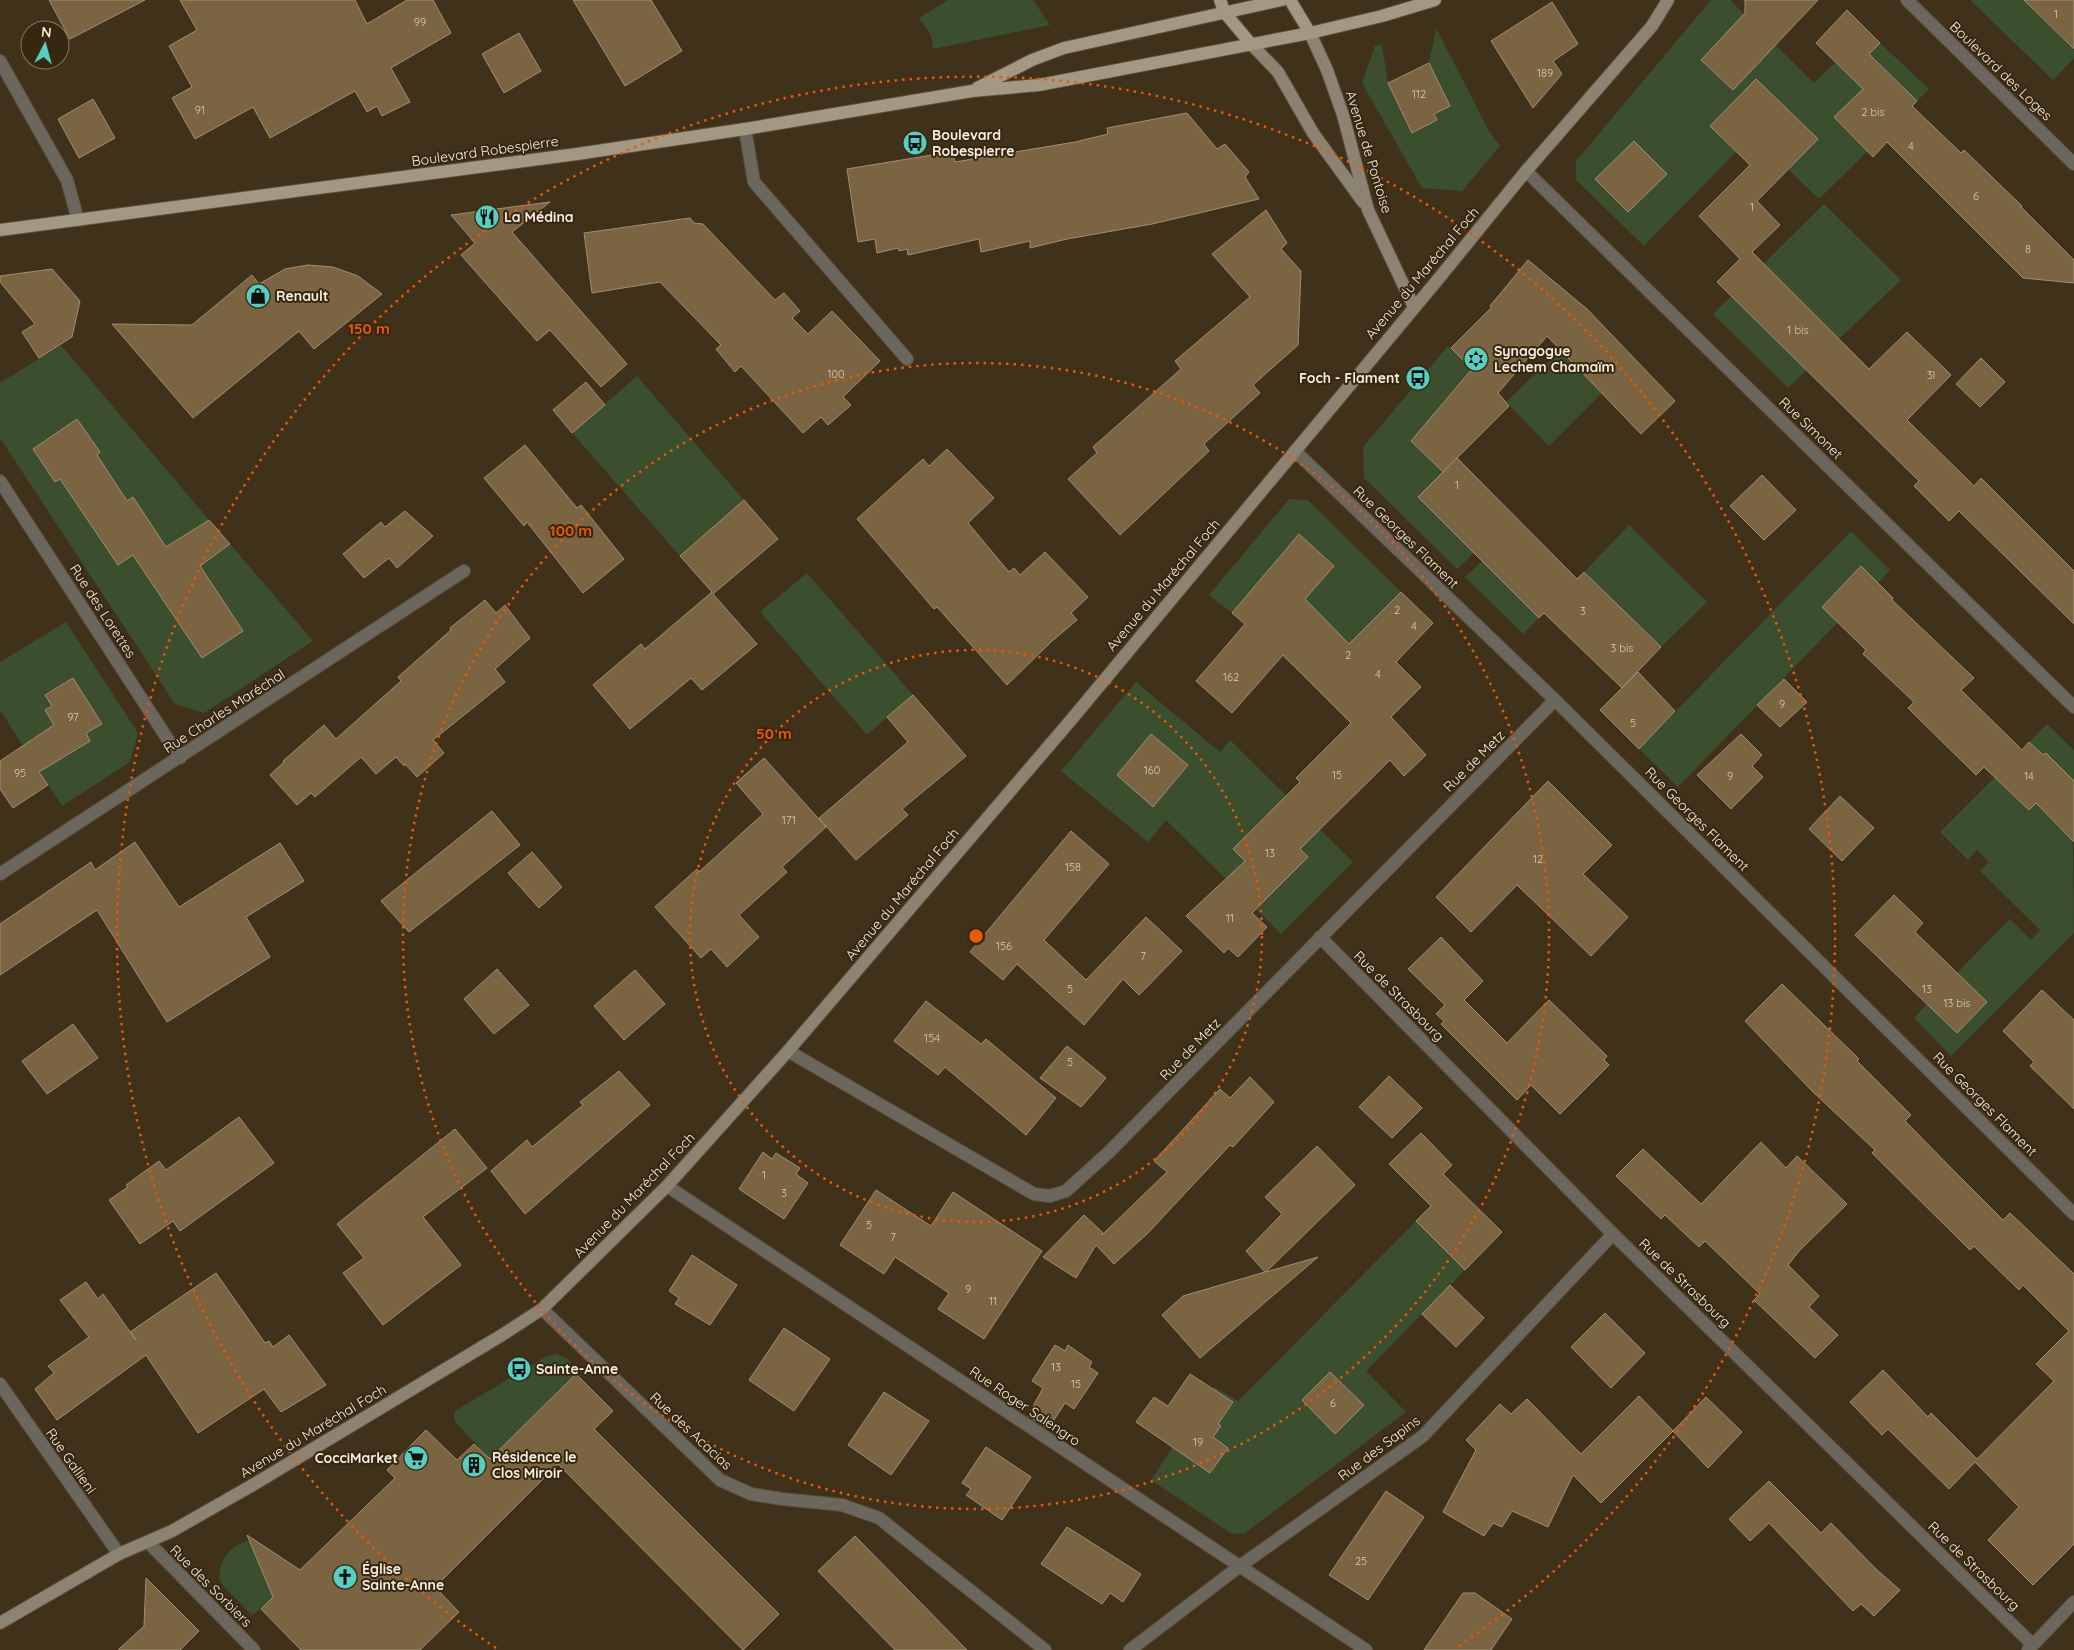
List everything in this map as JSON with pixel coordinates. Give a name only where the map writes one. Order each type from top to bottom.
[{"type":"main road","points":[[1220,0],[1224,13],[1251,44]]},
{"type":"main road","name":"Boulevard Robespierre","points":[[972,91],[1032,60],[1064,48],[1282,0]]},
{"type":"main road","points":[[1290,0],[1310,33]]},
{"type":"main road","name":"Boulevard Robespierre","points":[[0,230],[745,130],[972,91],[1039,86],[1310,33],[1382,16],[1435,0]]},
{"type":"street","name":"Avenue du Maréchal Foch","points":[[0,1623],[119,1554],[172,1531],[250,1486],[542,1309],[667,1186],[788,1051],[1071,720],[1526,171],[1652,26],[1668,0]]},
{"type":"street","name":"Boulevard des Loges","points":[[1907,0],[2074,164]]},
{"type":"street","name":"Avenue de Pontoise","points":[[1310,33],[1327,70],[1340,106],[1368,210],[1414,307]]},
{"type":"street","points":[[1251,44],[1278,72],[1313,133],[1368,210]]},
{"type":"street","points":[[0,61],[67,180],[78,220]]},
{"type":"street","points":[[745,130],[754,182],[907,359]]},
{"type":"street","name":"Rue Simonet","points":[[1526,171],[2074,707]]},
{"type":"street","name":"Rue Georges Flament","points":[[1295,450],[1555,700],[2074,1214]]},
{"type":"street","name":"Rue des Lorettes","points":[[0,481],[180,758]]},
{"type":"street","name":"Rue Charles Maréchal","points":[[0,874],[464,572]]},
{"type":"street","name":"Rue de Metz","points":[[788,1051],[1034,1194],[1050,1196],[1066,1191],[1110,1152],[1555,700]]},
{"type":"street","name":"Rue de Strasbourg","points":[[1320,938],[1613,1234],[2031,1648]]},
{"type":"street","name":"Rue Roger Salengro","points":[[667,1186],[1366,1650]]},
{"type":"street","name":"Rue des Sapins","points":[[1130,1650],[1240,1566],[1423,1436],[1613,1234]]},
{"type":"street","name":"Rue des Acacias","points":[[542,1309],[720,1480],[751,1494],[842,1505],[879,1518],[1045,1650]]},
{"type":"street","name":"Rue Gallieni","points":[[0,1384],[119,1554]]},
{"type":"street","name":"Rue des Sorbiers","points":[[148,1542],[254,1650]]},
{"type":"street","points":[[2031,1648],[2074,1602]]},
{"type":"green space","points":[[948,0],[1033,0],[1050,25],[933,49],[931,35],[919,18]]},
{"type":"green space","points":[[1711,0],[1730,0],[1814,83],[1836,62],[1849,74],[1880,43],[1929,89],[1917,101],[1884,69],[1834,117],[1868,151],[1819,199],[1788,169],[1710,126],[1736,152],[1644,246],[1576,180],[1576,161]],"holes":[[[1732,27],[1733,90],[1701,60]],[[1634,141],[1667,174],[1628,212],[1595,179]]]},
{"type":"green space","points":[[1970,0],[2024,0],[2063,39],[2074,28],[2074,58],[2053,80]]},
{"type":"green space","points":[[1436,28],[1490,133],[1500,146],[1462,191],[1422,188],[1362,83],[1375,46],[1382,44],[1388,83],[1412,133],[1437,120],[1434,114],[1450,105],[1429,63]]},
{"type":"green space","points":[[1824,204],[1901,280],[1839,339],[1788,289],[1757,321],[1807,370],[1788,388],[1713,314]]},
{"type":"green space","points":[[61,345],[209,520],[193,530],[212,557],[230,544],[313,641],[204,713],[175,704],[0,438],[0,383]],"holes":[[[77,419],[99,452],[97,455],[109,474],[73,498],[60,479],[55,482],[33,449]],[[133,497],[159,537],[118,565],[91,525]]]},
{"type":"green space","points":[[1448,346],[1472,369],[1411,441],[1443,473],[1419,498],[1474,553],[1457,569],[1364,478],[1363,447]]},
{"type":"green space","points":[[1560,350],[1602,393],[1549,446],[1506,402]]},
{"type":"green space","points":[[637,376],[744,500],[680,556],[572,433]]},
{"type":"green space","points":[[1289,499],[1308,500],[1401,592],[1311,683],[1270,645],[1295,614],[1257,583],[1232,613],[1209,595]],"holes":[[[1299,534],[1334,566],[1307,596],[1272,565]]]},
{"type":"green space","points":[[1629,525],[1707,602],[1661,647],[1584,572]]},
{"type":"green space","points":[[1851,531],[1890,570],[1878,583],[1861,567],[1822,606],[1838,622],[1678,787],[1639,749]]},
{"type":"green space","points":[[1482,561],[1539,618],[1523,634],[1465,577]]},
{"type":"green space","points":[[807,573],[913,695],[867,735],[760,612]]},
{"type":"green space","points":[[66,622],[138,733],[130,762],[62,806],[0,710],[0,662]],"holes":[[[73,678],[101,724],[86,733],[90,741],[71,752],[45,710],[52,705],[45,694]]]},
{"type":"green space","points":[[1136,682],[1220,752],[1230,740],[1353,862],[1281,934],[1166,820],[1148,842],[1061,771]],"holes":[[[1151,734],[1188,765],[1153,806],[1117,775]],[[1266,815],[1307,857],[1274,890],[1233,849]]]},
{"type":"green space","points":[[2047,724],[2074,750],[2074,781],[2072,779],[2074,933],[1951,1056],[1914,1018],[1927,1004],[1957,1033],[1987,1002],[1957,973],[2010,919],[2031,940],[2040,930],[1980,871],[1989,862],[1977,850],[1968,860],[1940,832],[1995,777],[2029,810],[2053,759],[2046,753],[2043,755],[2029,742]]},
{"type":"green space","points":[[1416,1221],[1465,1270],[1366,1371],[1406,1412],[1245,1533],[1232,1534],[1151,1480],[1173,1447],[1211,1473],[1228,1448],[1213,1437],[1221,1426],[1198,1411],[1219,1423],[1233,1402],[1213,1389],[1214,1387],[1238,1401]]},
{"type":"green space","points":[[556,1354],[568,1359],[576,1374],[490,1459],[456,1423],[455,1411],[547,1356]]},
{"type":"green space","points":[[246,1541],[253,1542],[266,1581],[276,1586],[286,1583],[261,1609],[252,1615],[224,1587],[219,1578],[221,1565],[226,1555],[230,1550]]},
{"type":"building","points":[[49,0],[145,0],[70,39],[70,20],[60,20]]},
{"type":"building","points":[[180,0],[355,0],[367,24],[407,0],[433,0],[451,33],[391,68],[410,102],[382,116],[377,106],[367,112],[355,91],[270,138],[253,107],[195,139],[172,98],[192,87],[169,46],[197,30]]},
{"type":"building","points":[[573,0],[651,0],[682,51],[625,86]]},
{"type":"building","points":[[1745,0],[1818,0],[1733,90],[1701,60],[1745,13]]},
{"type":"building","points":[[2024,0],[2074,0],[2074,49]]},
{"type":"building","points":[[1552,2],[1578,44],[1553,61],[1562,74],[1533,108],[1491,41]]},
{"type":"building","points":[[1847,10],[1880,43],[1869,54],[1917,101],[1912,106],[1961,153],[1964,150],[2074,260],[2074,283],[2023,278],[1887,142],[1873,157],[1834,117],[1863,89],[1816,43]]},
{"type":"building","points":[[519,33],[541,71],[504,93],[482,54]]},
{"type":"building","points":[[1429,63],[1450,106],[1434,114],[1437,120],[1412,133],[1388,83]]},
{"type":"building","points":[[1756,79],[1818,139],[1757,201],[1780,225],[1752,252],[1869,369],[1907,332],[1951,375],[1907,420],[1974,486],[1981,478],[2074,571],[2074,624],[1959,511],[1949,521],[1914,486],[1919,481],[1717,282],[1740,259],[1699,216],[1750,165],[1710,126]]},
{"type":"building","points":[[93,99],[115,138],[79,158],[58,119]]},
{"type":"building","points":[[1187,113],[1217,149],[1225,144],[1249,172],[1245,177],[1259,199],[1152,224],[1067,239],[1030,248],[1030,241],[981,252],[979,239],[908,255],[907,249],[899,251],[898,248],[877,253],[875,239],[858,242],[847,169],[938,154],[938,157],[953,155],[955,162],[1075,142],[1108,134],[1107,128]]},
{"type":"building","points":[[1634,141],[1667,174],[1628,212],[1595,179]]},
{"type":"building","points":[[550,202],[512,232],[627,364],[601,387],[550,330],[537,341],[461,255],[475,243],[451,215]]},
{"type":"building","points":[[1266,210],[1287,243],[1281,249],[1301,271],[1298,345],[1253,385],[1260,393],[1204,444],[1209,451],[1120,535],[1068,479],[1097,453],[1093,447],[1181,369],[1175,361],[1250,297],[1212,254]]},
{"type":"building","points":[[690,218],[694,223],[703,224],[775,300],[784,293],[800,311],[792,318],[808,334],[832,311],[880,361],[843,397],[851,405],[828,425],[821,417],[803,433],[741,366],[735,372],[716,349],[721,345],[660,282],[592,293],[584,233]]},
{"type":"building","points":[[1528,260],[1587,309],[1675,401],[1641,434],[1547,336],[1498,393],[1509,406],[1443,472],[1411,441],[1472,369],[1451,348],[1492,307],[1490,306]]},
{"type":"building","points":[[308,265],[333,267],[358,276],[382,294],[314,349],[299,331],[193,418],[112,324],[192,325],[252,275],[259,284],[285,269]]},
{"type":"building","points":[[52,269],[80,301],[72,337],[39,358],[22,332],[35,324],[0,282],[0,276]]},
{"type":"building","points":[[1981,358],[2005,382],[1980,407],[1956,384]]},
{"type":"building","points":[[586,382],[605,405],[572,433],[553,410]]},
{"type":"building","points":[[77,419],[100,452],[97,455],[127,501],[133,497],[166,547],[209,520],[230,544],[200,566],[243,631],[202,658],[133,555],[118,565],[60,479],[55,482],[33,449]]},
{"type":"building","points":[[525,445],[577,508],[581,505],[624,559],[583,593],[527,522],[524,526],[484,478]]},
{"type":"building","points":[[947,449],[994,498],[968,523],[1009,572],[1014,568],[1020,575],[1045,552],[1088,597],[1071,613],[1077,620],[1051,642],[1007,685],[937,607],[934,609],[857,519],[923,459],[929,466]]},
{"type":"building","points":[[1457,458],[1577,579],[1584,572],[1661,647],[1622,688],[1544,613],[1539,618],[1418,497]]},
{"type":"building","points":[[1762,475],[1796,510],[1764,540],[1730,506]]},
{"type":"building","points":[[744,500],[778,539],[713,594],[757,644],[702,690],[691,678],[630,729],[593,685],[641,644],[645,649],[712,592],[680,556]]},
{"type":"building","points":[[405,511],[433,536],[397,568],[389,558],[364,578],[343,554],[381,522],[385,527]]},
{"type":"building","points":[[1299,534],[1334,566],[1305,599],[1349,644],[1401,592],[1433,623],[1396,662],[1421,687],[1391,717],[1426,755],[1404,776],[1390,760],[1300,849],[1308,857],[1252,913],[1267,927],[1238,957],[1228,948],[1224,953],[1186,916],[1245,861],[1233,849],[1300,782],[1296,778],[1351,723],[1283,655],[1232,713],[1196,681],[1245,624],[1232,613]]},
{"type":"building","points":[[1861,566],[1893,598],[1892,600],[1974,678],[1961,690],[2022,750],[2029,742],[2043,755],[2046,753],[2074,781],[2074,842],[2036,803],[2029,810],[1984,767],[1976,775],[1908,708],[1914,702],[1863,654],[1866,650],[1822,607]]},
{"type":"building","points":[[485,600],[496,613],[505,605],[530,638],[495,669],[505,682],[433,740],[444,753],[417,777],[396,757],[376,774],[361,757],[315,797],[311,793],[297,805],[270,775],[324,725],[336,739],[401,681],[398,677],[451,630],[450,628]]},
{"type":"building","points":[[1638,672],[1675,711],[1639,749],[1600,710]]},
{"type":"building","points":[[73,678],[102,724],[86,733],[90,741],[39,772],[48,785],[13,808],[0,789],[0,761],[54,725],[45,710],[52,706],[45,695]]},
{"type":"building","points":[[1784,679],[1807,702],[1780,727],[1757,705]]},
{"type":"building","points":[[913,695],[966,756],[902,809],[908,815],[856,860],[819,818],[908,742],[887,717]]},
{"type":"building","points":[[1151,734],[1188,765],[1153,807],[1117,775]]},
{"type":"building","points":[[1741,734],[1762,755],[1752,766],[1763,777],[1731,809],[1697,775]]},
{"type":"building","points":[[764,758],[826,827],[782,867],[787,872],[739,915],[759,937],[727,967],[711,949],[701,958],[655,907],[697,869],[699,872],[763,814],[736,783]]},
{"type":"building","points":[[1548,781],[1612,845],[1583,874],[1628,917],[1591,956],[1517,885],[1471,932],[1436,897]]},
{"type":"building","points":[[1840,796],[1874,828],[1842,861],[1809,829]]},
{"type":"building","points":[[492,811],[520,845],[409,932],[381,901]]},
{"type":"building","points":[[1071,831],[1109,864],[1044,940],[1086,980],[1146,917],[1182,951],[1139,995],[1123,979],[1084,1025],[1017,964],[1003,980],[970,952]]},
{"type":"building","points":[[135,842],[179,907],[280,843],[304,881],[246,917],[270,957],[167,1022],[97,910],[0,975],[0,924],[91,862],[95,870]]},
{"type":"building","points":[[532,852],[562,887],[539,908],[508,873]]},
{"type":"building","points":[[1894,895],[1923,923],[1915,932],[1987,1002],[1957,1033],[1855,935]]},
{"type":"building","points":[[1441,937],[1483,981],[1464,1000],[1507,1043],[1549,1000],[1607,1056],[1604,1060],[1609,1065],[1560,1114],[1531,1085],[1517,1100],[1441,1024],[1444,1021],[1436,1014],[1445,1005],[1408,969]]},
{"type":"building","points":[[497,969],[529,1005],[494,1034],[464,999]]},
{"type":"building","points":[[635,970],[665,1004],[624,1040],[594,1006]]},
{"type":"building","points":[[1782,984],[1859,1059],[1857,1061],[1911,1115],[1905,1121],[2003,1220],[2010,1213],[2074,1274],[2074,1544],[2033,1585],[1988,1540],[2019,1507],[1975,1462],[1949,1489],[1888,1429],[1882,1435],[1850,1402],[1883,1370],[1928,1417],[1931,1413],[1977,1459],[2054,1381],[2036,1364],[2069,1331],[2023,1285],[2019,1290],[1974,1246],[1970,1250],[1872,1153],[1875,1150],[1812,1091],[1745,1021]]},
{"type":"building","points":[[2042,990],[2074,1020],[2074,1109],[2030,1066],[2034,1062],[2003,1031]]},
{"type":"building","points":[[926,1001],[981,1044],[986,1039],[1056,1098],[1026,1135],[945,1067],[938,1075],[894,1041]]},
{"type":"building","points":[[73,1024],[98,1058],[47,1094],[22,1061]]},
{"type":"building","points":[[1067,1046],[1106,1078],[1081,1107],[1040,1078]]},
{"type":"building","points":[[619,1071],[650,1105],[525,1214],[491,1171],[527,1140],[532,1147],[583,1105],[580,1102]]},
{"type":"building","points":[[1389,1076],[1422,1108],[1392,1138],[1359,1107]]},
{"type":"building","points":[[1250,1077],[1274,1102],[1233,1147],[1230,1145],[1148,1233],[1114,1264],[1096,1245],[1076,1278],[1043,1257],[1084,1215],[1103,1233],[1102,1235],[1167,1172],[1154,1161],[1220,1089],[1230,1098]]},
{"type":"building","points":[[239,1117],[274,1163],[180,1231],[173,1221],[140,1244],[109,1200],[159,1161],[166,1170]]},
{"type":"building","points":[[455,1129],[487,1168],[423,1217],[461,1265],[383,1325],[343,1273],[364,1258],[337,1224]]},
{"type":"building","points":[[1421,1133],[1452,1165],[1443,1174],[1502,1232],[1465,1270],[1416,1221],[1431,1206],[1389,1164]]},
{"type":"building","points":[[1761,1142],[1786,1168],[1797,1156],[1847,1204],[1799,1251],[1788,1265],[1819,1296],[1809,1307],[1838,1335],[1815,1358],[1754,1300],[1760,1294],[1705,1241],[1699,1247],[1665,1215],[1661,1219],[1616,1176],[1643,1149],[1701,1204]]},
{"type":"building","points":[[1317,1146],[1355,1185],[1266,1272],[1318,1257],[1200,1358],[1162,1315],[1183,1296],[1265,1272],[1246,1251],[1282,1214],[1265,1197]]},
{"type":"building","points":[[763,1152],[772,1159],[776,1153],[800,1168],[796,1174],[808,1183],[784,1219],[739,1189]]},
{"type":"building","points":[[876,1190],[931,1226],[953,1192],[1042,1251],[984,1339],[938,1309],[949,1293],[895,1257],[884,1274],[840,1245]]},
{"type":"building","points":[[692,1255],[737,1285],[710,1325],[675,1304],[679,1298],[669,1291]]},
{"type":"building","points":[[216,1273],[265,1343],[269,1341],[273,1347],[289,1335],[326,1385],[281,1412],[264,1389],[198,1433],[146,1355],[57,1420],[35,1389],[54,1373],[48,1366],[89,1337],[60,1300],[86,1282],[98,1299],[103,1294],[130,1332]]},
{"type":"building","points":[[1450,1285],[1484,1318],[1456,1347],[1422,1314]]},
{"type":"building","points":[[1605,1313],[1645,1353],[1611,1388],[1571,1347]]},
{"type":"building","points":[[784,1328],[830,1359],[794,1411],[749,1380]]},
{"type":"building","points":[[1055,1345],[1065,1351],[1068,1345],[1092,1362],[1089,1367],[1098,1373],[1074,1409],[1065,1403],[1048,1429],[1028,1416],[1043,1388],[1032,1381]]},
{"type":"building","points":[[1330,1372],[1364,1405],[1335,1434],[1302,1400]]},
{"type":"building","points":[[576,1374],[613,1411],[594,1429],[779,1614],[743,1650],[558,1464],[435,1587],[459,1612],[420,1650],[301,1650],[261,1609],[273,1597],[247,1535],[300,1570],[395,1478],[387,1470],[426,1430],[457,1460],[474,1444],[490,1459]]},
{"type":"building","points":[[1190,1374],[1233,1402],[1218,1424],[1221,1426],[1213,1437],[1228,1448],[1210,1473],[1136,1422],[1154,1397],[1168,1406]]},
{"type":"building","points":[[884,1392],[929,1421],[891,1475],[848,1445]]},
{"type":"building","points":[[1639,1396],[1673,1431],[1601,1503],[1573,1475],[1548,1527],[1512,1511],[1502,1527],[1493,1523],[1484,1536],[1443,1512],[1476,1450],[1466,1440],[1500,1404],[1511,1414],[1527,1399],[1581,1454]]},
{"type":"building","points":[[1706,1397],[1742,1432],[1708,1468],[1673,1431]]},
{"type":"building","points":[[986,1447],[1031,1477],[1002,1520],[966,1495],[971,1489],[962,1483]]},
{"type":"building","points":[[1769,1481],[1821,1533],[1831,1523],[1876,1569],[1900,1590],[1874,1616],[1861,1604],[1853,1611],[1769,1523],[1750,1541],[1729,1519]]},
{"type":"building","points":[[1386,1491],[1424,1517],[1368,1600],[1329,1575]]},
{"type":"building","points":[[1067,1527],[1141,1574],[1123,1602],[1110,1593],[1102,1604],[1041,1564]]},
{"type":"building","points":[[855,1536],[967,1650],[895,1650],[818,1571]]},
{"type":"building","points":[[146,1578],[199,1631],[180,1650],[118,1650],[144,1626]]},
{"type":"building","points":[[1463,1593],[1475,1593],[1512,1619],[1491,1650],[1424,1650]]},
{"type":"place","name":"Boulevard Robespierre","points":[[915,143]]},
{"type":"place","name":"La Médina","points":[[487,217]]},
{"type":"place","name":"Renault","points":[[258,296]]},
{"type":"place","name":"Synagogue Lechem Chamaïm","points":[[1476,359]]},
{"type":"place","name":"Foch - Flament","points":[[1418,378]]},
{"type":"place","name":"Sainte-Anne","points":[[519,1369]]},
{"type":"place","name":"CocciMarket","points":[[416,1458]]},
{"type":"place","name":"Résidence le Clos Miroir","points":[[474,1465]]},
{"type":"place","name":"Église Sainte-Anne","points":[[345,1577]]}]
